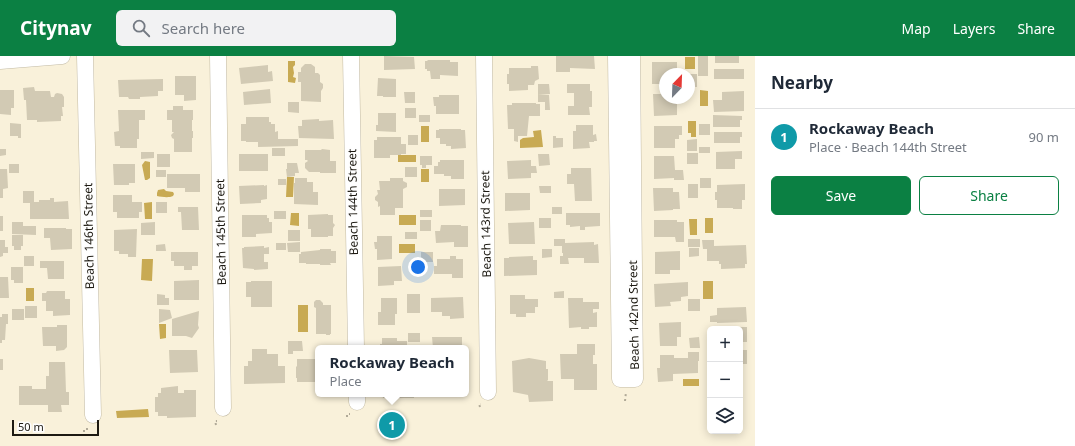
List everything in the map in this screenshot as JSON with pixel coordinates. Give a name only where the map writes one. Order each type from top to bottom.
[{"type":"street","points":[[0,61],[62,56]]},
{"type":"street","name":"Beach 146th Street","points":[[85,56],[93,416]]},
{"type":"street","name":"Beach 145th Street","points":[[218,56],[223,408]]},
{"type":"street","name":"Beach 144th Street","points":[[350,56],[356,345]]},
{"type":"street","name":"Beach 143rd Street","points":[[484,56],[488,392]]},
{"type":"street","name":"Beach 142nd Street","points":[[616,56],[625,182],[635,379],[620,379],[625,182],[632,56]]},
{"type":"shaded area","points":[[685,57],[695,57],[695,68],[685,68]]},
{"type":"shaded area","points":[[288,61],[295,61],[295,65],[293,67],[293,77],[296,78],[295,83],[288,82]]},
{"type":"shaded area","points":[[700,90],[708,91],[708,106],[700,106]]},
{"type":"shaded area","points":[[688,121],[696,121],[696,137],[691,137],[691,133],[688,133]]},
{"type":"shaded area","points":[[421,126],[429,126],[429,142],[421,142]]},
{"type":"shaded area","points":[[541,130],[543,147],[520,148],[520,140],[523,138],[534,137],[533,131]]},
{"type":"shaded area","points":[[398,155],[416,155],[416,162],[398,162]]},
{"type":"shaded area","points":[[145,161],[150,162],[150,178],[147,180],[145,180],[142,165]]},
{"type":"shaded area","points":[[421,169],[429,169],[429,182],[421,182]]},
{"type":"shaded area","points":[[287,177],[294,177],[293,197],[286,197]]},
{"type":"shaded area","points":[[164,189],[166,191],[173,192],[173,196],[157,196],[158,190]]},
{"type":"shaded area","points":[[152,202],[152,219],[145,219],[144,203]]},
{"type":"shaded area","points":[[291,213],[299,213],[299,226],[290,225]]},
{"type":"shaded area","points":[[399,215],[416,215],[416,225],[399,225]]},
{"type":"shaded area","points":[[705,218],[713,218],[713,233],[705,233]]},
{"type":"shaded area","points":[[689,219],[697,219],[697,235],[690,235]]},
{"type":"shaded area","points":[[399,244],[415,244],[415,253],[399,253]]},
{"type":"shaded area","points":[[142,259],[153,259],[152,281],[141,280]]},
{"type":"shaded area","points":[[703,281],[713,281],[713,299],[703,299]]},
{"type":"shaded area","points":[[26,288],[34,288],[34,301],[26,301]]},
{"type":"shaded area","points":[[298,305],[308,305],[308,332],[298,332]]},
{"type":"shaded area","points":[[159,324],[166,324],[166,338],[160,339]]},
{"type":"shaded area","points":[[683,379],[699,379],[699,386],[683,386]]},
{"type":"shaded area","points":[[148,409],[149,417],[117,418],[116,411]]},
{"type":"building","points":[[384,56],[414,57],[415,69],[384,70]]},
{"type":"building","points":[[556,56],[594,56],[595,69],[570,68],[570,72],[556,72]]},
{"type":"building","points":[[698,56],[708,56],[708,76],[698,76]]},
{"type":"building","points":[[715,56],[739,56],[739,63],[715,63]]},
{"type":"building","points":[[450,60],[450,62],[458,62],[458,76],[440,75],[440,79],[431,79],[430,71],[425,69],[425,61]]},
{"type":"building","points":[[652,62],[677,62],[677,68],[659,68],[659,84],[652,84]]},
{"type":"building","points":[[305,64],[311,64],[315,67],[315,73],[320,75],[320,82],[323,84],[321,91],[321,102],[301,101],[301,82],[298,82],[298,72],[301,72],[301,68]]},
{"type":"building","points":[[268,65],[268,72],[272,71],[273,81],[241,84],[239,68]]},
{"type":"building","points":[[531,66],[538,66],[539,79],[535,81],[534,85],[528,85],[528,90],[509,91],[507,74],[509,74],[509,68],[531,68]]},
{"type":"building","points":[[714,69],[744,69],[744,79],[714,79]]},
{"type":"building","points":[[695,74],[697,74],[697,87],[695,87]]},
{"type":"building","points":[[175,76],[196,76],[196,100],[184,101],[184,95],[175,95]]},
{"type":"building","points":[[378,78],[396,79],[396,97],[377,96]]},
{"type":"building","points":[[163,79],[163,91],[158,91],[158,96],[140,97],[140,99],[119,97],[118,80]]},
{"type":"building","points":[[538,84],[549,84],[550,94],[538,95]]},
{"type":"building","points":[[567,84],[590,84],[590,91],[592,91],[592,107],[589,107],[590,115],[568,115],[568,106],[574,106],[574,93],[567,93]]},
{"type":"building","points":[[34,87],[35,91],[50,91],[51,97],[54,97],[57,93],[62,94],[64,97],[64,107],[62,107],[63,116],[61,116],[61,121],[37,122],[37,120],[27,120],[26,100],[24,100],[23,88]]},
{"type":"building","points":[[270,89],[271,103],[244,105],[243,92]]},
{"type":"building","points":[[0,90],[14,90],[14,108],[11,108],[11,115],[0,114]]},
{"type":"building","points":[[744,91],[744,111],[714,112],[713,100],[722,100],[722,92]]},
{"type":"building","points":[[404,92],[415,92],[415,103],[405,103]]},
{"type":"building","points":[[653,94],[659,94],[659,104],[677,104],[677,115],[654,116]]},
{"type":"building","points":[[439,95],[459,95],[459,114],[436,114],[436,106],[434,106],[433,97],[439,97]]},
{"type":"building","points":[[538,95],[549,95],[550,110],[545,110],[545,102],[538,102]]},
{"type":"building","points":[[288,102],[299,102],[299,113],[288,112]]},
{"type":"building","points":[[512,103],[540,104],[540,116],[529,116],[527,136],[518,136],[518,142],[514,141],[514,129],[508,129],[507,105],[512,105]]},
{"type":"building","points":[[173,106],[183,106],[183,110],[193,110],[192,152],[174,152],[174,139],[171,135],[174,132],[172,132],[172,120],[167,120],[167,110],[173,110]]},
{"type":"building","points":[[405,108],[416,108],[416,118],[405,118]]},
{"type":"building","points":[[118,110],[145,110],[145,120],[139,120],[139,139],[137,139],[137,148],[120,148],[120,146],[115,146],[114,132],[119,131]]},
{"type":"building","points":[[378,113],[396,113],[396,132],[376,131],[376,125],[378,125]]},
{"type":"building","points":[[419,115],[430,115],[430,122],[419,122]]},
{"type":"building","points":[[713,115],[742,116],[742,120],[740,120],[740,127],[713,127]]},
{"type":"building","points":[[246,117],[269,117],[269,122],[271,122],[271,124],[275,124],[275,132],[278,131],[278,139],[298,139],[298,146],[258,147],[258,142],[241,141],[241,124],[246,124]]},
{"type":"building","points":[[319,119],[319,121],[333,120],[334,139],[299,138],[298,126],[302,126],[302,120]]},
{"type":"building","points":[[10,123],[21,124],[21,138],[18,138],[18,136],[10,136]]},
{"type":"building","points":[[699,124],[710,124],[710,135],[699,135]]},
{"type":"building","points":[[576,125],[593,125],[593,135],[596,134],[597,141],[589,142],[590,148],[573,149],[573,131],[576,131]]},
{"type":"building","points":[[654,126],[682,126],[682,135],[679,135],[679,139],[675,139],[675,148],[654,148]]},
{"type":"building","points":[[436,130],[465,130],[466,148],[451,149],[451,146],[440,144],[440,138],[436,138]]},
{"type":"building","points":[[714,132],[742,132],[742,137],[740,137],[740,143],[714,143]]},
{"type":"building","points":[[408,135],[418,135],[418,145],[408,145]]},
{"type":"building","points":[[553,136],[556,136],[556,138],[563,138],[563,147],[553,148]]},
{"type":"building","points":[[377,137],[401,137],[401,144],[406,144],[406,154],[390,155],[390,158],[374,158],[374,140],[377,140]]},
{"type":"building","points":[[697,139],[697,151],[687,151],[687,140]]},
{"type":"building","points":[[699,147],[710,147],[710,153],[699,153]]},
{"type":"building","points":[[272,148],[285,148],[285,156],[272,156]]},
{"type":"building","points":[[0,149],[6,149],[6,155],[0,156]]},
{"type":"building","points":[[305,150],[330,150],[330,161],[336,161],[336,173],[309,172],[305,168],[305,163],[308,161],[305,160]]},
{"type":"building","points":[[742,151],[742,159],[735,159],[735,169],[716,169],[716,152]]},
{"type":"building","points":[[141,152],[154,152],[154,158],[141,159]]},
{"type":"building","points":[[687,153],[698,153],[698,164],[687,164]]},
{"type":"building","points":[[157,154],[170,154],[170,167],[157,167]]},
{"type":"building","points":[[239,154],[268,154],[268,171],[239,171]]},
{"type":"building","points":[[538,154],[549,154],[550,165],[539,166]]},
{"type":"building","points":[[420,156],[432,156],[432,165],[426,165],[426,168],[422,168],[422,165],[420,165]]},
{"type":"building","points":[[654,156],[674,156],[675,170],[683,170],[684,180],[674,180],[674,178],[654,179]]},
{"type":"building","points":[[440,160],[464,160],[464,179],[451,179],[451,176],[434,174],[434,166],[438,166],[438,162],[440,162]]},
{"type":"building","points":[[531,160],[531,166],[536,166],[537,173],[531,173],[531,178],[508,179],[507,161]]},
{"type":"building","points":[[287,163],[297,163],[299,173],[295,173],[295,176],[287,177]]},
{"type":"building","points":[[9,164],[19,164],[19,173],[9,173]]},
{"type":"building","points":[[113,164],[135,164],[135,183],[129,183],[129,185],[114,185]]},
{"type":"building","points":[[405,167],[417,167],[417,177],[405,177]]},
{"type":"building","points":[[571,168],[591,168],[592,201],[575,201],[574,184],[567,184],[567,174],[571,174]]},
{"type":"building","points":[[0,169],[7,169],[8,188],[3,189],[3,198],[0,198]]},
{"type":"building","points":[[156,170],[166,170],[166,177],[156,177]]},
{"type":"building","points":[[167,174],[200,174],[200,192],[185,192],[185,188],[167,188]]},
{"type":"building","points":[[295,178],[307,178],[307,182],[313,182],[313,192],[318,192],[318,205],[294,204]]},
{"type":"building","points":[[390,178],[403,178],[403,181],[407,183],[407,187],[403,189],[403,208],[395,208],[395,215],[380,215],[380,206],[378,207],[378,202],[375,200],[375,197],[378,194],[377,190],[380,190],[379,181],[390,181]]},
{"type":"building","points":[[700,178],[711,178],[711,188],[700,188]]},
{"type":"building","points":[[278,179],[286,179],[286,185],[278,185]]},
{"type":"building","points":[[688,184],[698,184],[698,198],[688,198]]},
{"type":"building","points":[[745,184],[745,200],[742,200],[742,209],[717,208],[715,192],[717,192],[717,185]]},
{"type":"building","points":[[267,185],[267,199],[261,200],[261,203],[240,204],[239,186]]},
{"type":"building","points":[[539,186],[551,186],[551,193],[540,193]]},
{"type":"building","points":[[653,188],[673,188],[673,192],[679,192],[680,209],[654,211]]},
{"type":"building","points":[[439,189],[465,189],[465,205],[439,206]]},
{"type":"building","points":[[23,191],[34,191],[34,202],[39,202],[39,200],[50,200],[50,198],[54,198],[54,202],[68,201],[69,219],[30,219],[30,203],[23,203]]},
{"type":"building","points":[[505,193],[530,193],[530,210],[505,211]]},
{"type":"building","points":[[113,195],[132,195],[132,202],[142,202],[142,212],[139,212],[139,218],[117,218],[117,212],[113,212]]},
{"type":"building","points":[[156,202],[167,202],[167,213],[156,213]]},
{"type":"building","points":[[178,207],[198,207],[199,230],[182,230],[181,212],[178,212]]},
{"type":"building","points":[[552,207],[562,207],[562,214],[552,214]]},
{"type":"building","points":[[420,210],[432,210],[432,217],[420,217]]},
{"type":"building","points":[[274,211],[286,211],[286,219],[274,219]]},
{"type":"building","points":[[566,213],[600,213],[600,226],[585,227],[585,230],[580,230],[580,226],[570,227],[570,225],[566,225]]},
{"type":"building","points":[[242,215],[267,215],[269,222],[272,222],[272,233],[256,234],[256,237],[242,237]]},
{"type":"building","points":[[308,215],[333,215],[333,223],[335,225],[333,228],[333,236],[311,237],[311,229],[308,229]]},
{"type":"building","points":[[0,216],[3,216],[3,231],[0,231]]},
{"type":"building","points":[[539,218],[551,218],[551,228],[539,228]]},
{"type":"building","points":[[420,220],[431,220],[431,231],[420,231]]},
{"type":"building","points":[[654,220],[677,220],[677,222],[684,222],[684,242],[676,242],[675,237],[654,237]]},
{"type":"building","points":[[12,222],[23,222],[23,226],[36,226],[36,235],[12,234]]},
{"type":"building","points":[[155,222],[155,235],[141,235],[141,223]]},
{"type":"building","points":[[534,222],[535,244],[509,244],[508,223]]},
{"type":"building","points":[[441,225],[468,226],[468,247],[454,247],[454,242],[436,243],[435,231],[440,231]]},
{"type":"building","points":[[44,228],[72,229],[72,249],[51,250],[50,238],[44,238]]},
{"type":"building","points":[[137,229],[136,257],[128,257],[128,254],[119,254],[119,251],[114,251],[114,230]]},
{"type":"building","points":[[288,230],[300,230],[300,241],[288,241]]},
{"type":"building","points":[[405,232],[417,232],[417,239],[405,239]]},
{"type":"building","points":[[12,235],[23,235],[23,246],[21,246],[21,250],[14,250],[14,246],[12,246]]},
{"type":"building","points":[[377,236],[392,236],[392,259],[377,260],[377,249],[375,249],[374,242],[377,242]]},
{"type":"building","points":[[554,239],[565,239],[565,243],[594,242],[594,245],[598,244],[599,263],[584,263],[584,258],[568,258],[569,264],[560,264],[560,256],[563,256],[562,246],[554,246]]},
{"type":"building","points":[[688,239],[700,239],[700,247],[688,247]]},
{"type":"building","points":[[0,240],[5,240],[5,247],[8,247],[8,253],[3,253],[3,256],[0,257]]},
{"type":"building","points":[[702,240],[714,240],[714,246],[746,245],[747,264],[745,264],[745,268],[721,269],[721,264],[719,264],[719,261],[707,261],[707,249],[703,249]]},
{"type":"building","points":[[300,242],[300,252],[288,252],[287,243]]},
{"type":"building","points":[[276,243],[286,243],[286,250],[276,250]]},
{"type":"building","points":[[165,244],[166,251],[156,251],[156,245]]},
{"type":"building","points":[[264,246],[264,248],[269,247],[269,254],[264,254],[264,262],[268,262],[268,269],[254,270],[243,268],[242,248]]},
{"type":"building","points":[[689,248],[699,248],[699,256],[689,257]]},
{"type":"building","points":[[331,249],[331,251],[336,251],[336,263],[330,263],[331,265],[320,265],[299,263],[299,254],[301,254],[301,252]]},
{"type":"building","points":[[542,249],[552,249],[552,257],[542,258]]},
{"type":"building","points":[[680,251],[680,270],[670,270],[670,274],[655,274],[655,252]]},
{"type":"building","points":[[171,252],[198,252],[198,266],[192,266],[192,270],[184,270],[184,266],[174,266],[174,261],[171,261]]},
{"type":"building","points":[[421,252],[433,252],[433,262],[421,262]]},
{"type":"building","points":[[24,256],[34,256],[34,266],[24,266]]},
{"type":"building","points":[[450,256],[456,256],[456,259],[463,259],[463,278],[452,278],[452,274],[434,274],[434,266],[437,266],[437,259],[450,259]]},
{"type":"building","points":[[533,256],[533,260],[537,260],[537,275],[504,276],[504,258]]},
{"type":"building","points":[[40,261],[64,261],[64,279],[48,279],[47,268],[40,268]]},
{"type":"building","points":[[410,261],[420,261],[420,270],[410,270]]},
{"type":"building","points":[[401,266],[402,281],[394,281],[394,285],[378,286],[378,267]]},
{"type":"building","points":[[11,267],[23,267],[23,283],[14,283],[14,280],[11,280]]},
{"type":"building","points":[[0,277],[8,277],[9,298],[0,298]]},
{"type":"building","points":[[199,280],[199,300],[174,300],[174,281]]},
{"type":"building","points":[[272,281],[272,307],[251,307],[251,297],[246,297],[246,282]]},
{"type":"building","points":[[688,282],[688,296],[681,297],[681,301],[670,302],[671,306],[655,307],[654,284]]},
{"type":"building","points":[[47,291],[65,291],[65,299],[70,299],[70,315],[53,316],[53,311],[46,311],[46,301],[42,301],[42,293],[46,293]]},
{"type":"building","points":[[564,291],[564,298],[554,298],[554,292]]},
{"type":"building","points":[[157,294],[165,295],[165,298],[169,298],[169,305],[157,305]]},
{"type":"building","points":[[407,294],[420,294],[420,313],[407,313]]},
{"type":"building","points":[[510,295],[525,295],[525,299],[538,299],[538,307],[535,307],[535,313],[526,313],[526,317],[516,317],[516,314],[510,314]]},
{"type":"building","points":[[463,297],[464,318],[450,319],[450,316],[442,316],[442,312],[431,312],[431,298]]},
{"type":"building","points":[[381,298],[397,298],[395,325],[378,325],[378,312],[381,312]]},
{"type":"building","points":[[568,298],[583,298],[583,302],[599,302],[599,309],[593,309],[593,313],[597,312],[597,327],[589,327],[589,329],[581,329],[581,327],[569,328]]},
{"type":"building","points":[[688,299],[700,299],[700,311],[688,311]]},
{"type":"building","points":[[316,300],[320,300],[323,305],[331,305],[330,335],[316,334],[316,308],[314,307],[314,302]]},
{"type":"building","points":[[25,306],[37,306],[37,318],[25,318]]},
{"type":"building","points":[[746,307],[747,322],[710,322],[710,316],[717,315],[717,308]]},
{"type":"building","points":[[12,309],[24,309],[24,320],[12,320]]},
{"type":"building","points":[[159,309],[170,310],[172,318],[159,323]]},
{"type":"building","points":[[199,311],[199,328],[192,338],[186,336],[172,336],[172,319]]},
{"type":"building","points":[[2,314],[8,314],[8,324],[6,324],[5,340],[2,340],[2,343],[0,343],[0,317],[2,317]]},
{"type":"building","points":[[681,322],[681,337],[677,337],[677,346],[660,346],[659,323]]},
{"type":"building","points":[[57,325],[67,325],[67,347],[64,350],[56,351],[56,346],[43,346],[42,327],[57,327]]},
{"type":"building","points":[[743,327],[747,327],[747,342],[743,342]]},
{"type":"building","points":[[408,333],[420,333],[420,342],[408,342]]},
{"type":"building","points":[[432,337],[462,337],[462,345],[433,345]]},
{"type":"building","points":[[699,337],[700,348],[690,348],[689,338]]},
{"type":"building","points":[[382,338],[397,338],[397,341],[407,341],[407,345],[380,345],[382,344]]},
{"type":"building","points":[[288,341],[302,341],[303,351],[293,351],[293,354],[288,354]]},
{"type":"building","points":[[577,344],[595,344],[593,364],[597,364],[597,390],[574,390],[574,379],[561,379],[560,354],[577,354]]},
{"type":"building","points":[[252,349],[267,349],[267,354],[278,354],[278,366],[285,366],[285,383],[244,384],[244,366],[248,366],[248,361],[252,361]]},
{"type":"building","points":[[169,350],[197,350],[198,372],[170,373]]},
{"type":"building","points":[[743,350],[747,350],[747,364],[743,364]]},
{"type":"building","points":[[688,352],[699,352],[698,373],[673,374],[673,381],[658,382],[657,368],[660,368],[660,355],[674,355],[674,358],[688,358]]},
{"type":"building","points":[[529,358],[546,361],[546,369],[548,369],[547,381],[553,381],[553,401],[529,402],[528,395],[513,392],[512,361]]},
{"type":"building","points":[[0,359],[3,359],[3,370],[0,370]]},
{"type":"building","points":[[297,359],[315,359],[315,382],[297,382]]},
{"type":"building","points":[[49,362],[65,362],[66,392],[69,392],[69,405],[61,405],[62,412],[48,412],[48,405],[19,405],[19,386],[32,386],[32,389],[46,389],[46,376],[49,376]]},
{"type":"building","points":[[178,386],[178,393],[184,393],[184,390],[196,390],[196,417],[167,418],[167,416],[158,416],[158,412],[155,412],[155,397],[158,397],[158,393],[161,393],[161,388]]},
{"type":"building","points":[[383,397],[414,397],[414,398]]},
{"type":"place","name":"Rockaway Beach","points":[[392,425]]}]
